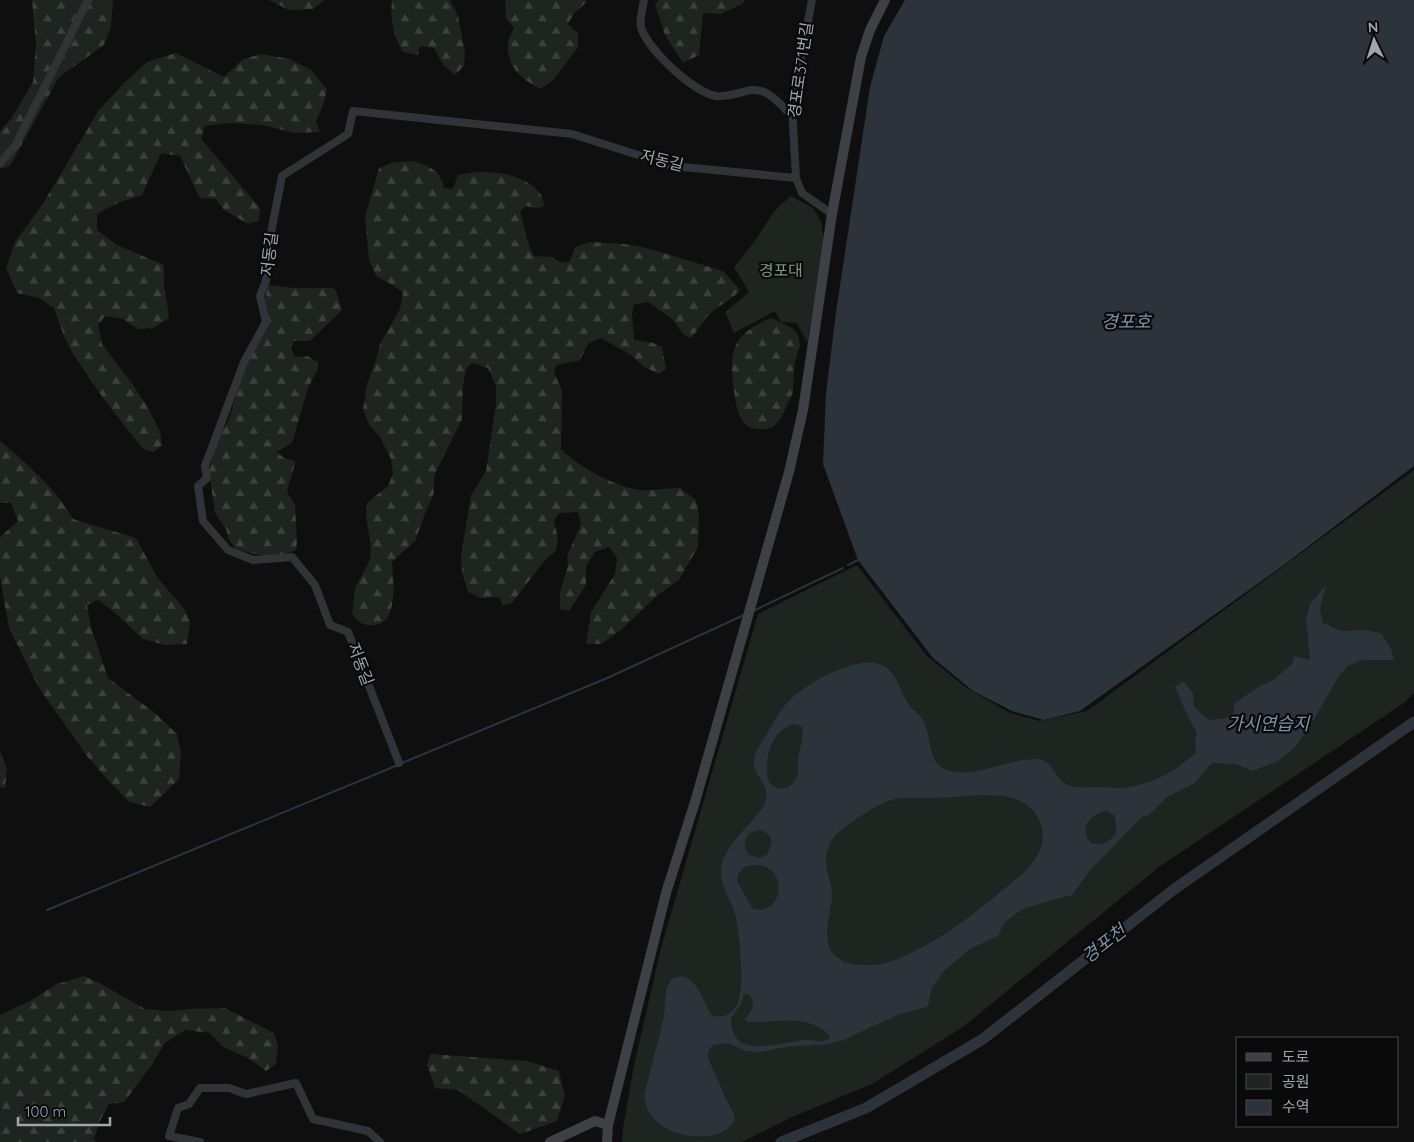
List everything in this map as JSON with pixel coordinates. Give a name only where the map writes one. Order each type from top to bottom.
[{"type":"street","points":[[0,163],[14,146],[88,0]]},
{"type":"street","points":[[644,0],[641,27],[663,60],[681,76],[704,91],[716,96],[756,89],[768,93],[792,115]]},
{"type":"street","name":"경포로371번길","points":[[796,178],[792,115],[812,0]]},
{"type":"street","points":[[607,1142],[608,1125],[666,893],[695,802],[789,472],[803,410],[832,214],[861,58],[870,30],[885,0]]},
{"type":"street","name":"저동길","points":[[399,763],[348,632],[330,625],[315,586],[298,564],[292,557],[253,560],[228,550],[203,521],[198,486],[207,478],[205,466],[244,362],[266,322],[260,296],[266,281],[268,248],[282,176],[348,134],[353,111],[572,134],[673,166],[796,178]]},
{"type":"street","points":[[796,178],[802,192],[832,214]]},
{"type":"street","points":[[200,1142],[169,1136],[178,1108],[189,1104],[200,1088],[230,1088],[246,1094],[296,1083],[313,1119],[368,1131],[380,1142]]},
{"type":"street","points":[[550,1142],[595,1121],[608,1125]]},
{"type":"green space","points":[[32,0],[113,0],[111,26],[104,45],[59,77],[10,166],[0,169],[0,131],[11,119],[33,82],[36,44]]},
{"type":"green space","points":[[269,0],[325,0],[313,9],[289,10]]},
{"type":"green space","points":[[392,0],[450,0],[458,16],[465,53],[464,66],[455,75],[443,65],[434,48],[420,46],[418,55],[403,52],[393,27],[391,14]]},
{"type":"green space","points":[[505,0],[586,0],[586,3],[575,12],[568,24],[578,33],[578,47],[554,79],[541,89],[522,77],[510,59],[508,41],[514,28],[506,18]]},
{"type":"green space","points":[[659,0],[745,0],[742,4],[721,14],[703,13],[699,55],[683,63],[665,35],[655,4]]},
{"type":"green space","points":[[176,53],[224,77],[243,59],[261,54],[290,59],[311,70],[327,89],[316,121],[320,132],[294,133],[262,125],[228,123],[205,126],[201,139],[260,208],[259,221],[248,224],[224,210],[216,199],[200,198],[180,156],[161,153],[142,195],[118,203],[97,214],[97,230],[117,245],[164,265],[164,284],[169,318],[153,328],[137,329],[123,319],[105,316],[98,325],[102,344],[147,406],[160,432],[162,445],[154,452],[143,449],[103,398],[73,354],[54,308],[39,298],[17,293],[6,268],[15,242],[42,205],[99,110],[147,62]]},
{"type":"green space","points":[[413,161],[429,167],[437,173],[444,188],[453,189],[458,175],[479,172],[501,173],[531,185],[542,196],[545,206],[537,208],[525,206],[520,212],[527,240],[534,256],[551,257],[562,263],[570,261],[575,247],[590,242],[643,247],[723,271],[740,290],[708,316],[691,338],[684,335],[673,320],[648,302],[634,304],[632,313],[634,340],[653,343],[662,347],[666,369],[659,374],[644,367],[631,355],[601,338],[589,343],[579,361],[556,365],[554,373],[562,390],[561,449],[577,463],[620,485],[641,490],[680,488],[696,500],[699,514],[698,547],[679,580],[658,595],[621,630],[601,644],[586,644],[591,612],[615,574],[617,558],[609,547],[595,552],[586,566],[586,585],[569,611],[560,609],[560,592],[568,565],[567,556],[581,524],[578,512],[559,513],[554,521],[558,538],[556,551],[545,560],[511,604],[503,605],[499,597],[481,598],[468,592],[462,573],[461,556],[471,495],[486,471],[496,404],[496,386],[488,368],[472,363],[466,369],[463,385],[462,419],[434,476],[434,493],[415,541],[392,562],[393,599],[388,617],[383,622],[367,625],[359,622],[352,614],[355,588],[370,560],[371,548],[366,515],[367,503],[388,486],[393,474],[391,459],[380,437],[369,425],[363,409],[367,385],[380,344],[400,309],[403,293],[376,276],[369,260],[365,217],[379,168],[394,162]]},
{"type":"green space","name":"경포대","points":[[791,196],[813,208],[821,222],[824,240],[807,343],[797,323],[781,322],[775,311],[734,333],[725,312],[749,292],[734,267],[754,242],[775,210]]},
{"type":"green space","points":[[268,285],[295,288],[333,288],[336,291],[342,310],[310,341],[293,341],[291,349],[295,357],[307,356],[318,362],[318,369],[308,388],[292,443],[277,452],[284,458],[295,461],[287,492],[295,505],[296,550],[271,558],[236,549],[229,540],[226,529],[215,513],[209,472],[216,443],[229,419],[245,366],[269,325],[265,299]]},
{"type":"green space","points":[[772,318],[792,328],[798,335],[800,345],[794,365],[793,392],[781,418],[773,427],[753,428],[746,425],[738,411],[733,383],[733,354],[739,340],[747,332],[756,325]]},
{"type":"green space","points":[[0,441],[31,468],[49,487],[66,507],[73,519],[136,538],[157,577],[185,610],[190,621],[187,644],[165,645],[143,639],[98,600],[87,605],[91,627],[108,678],[155,713],[177,734],[181,753],[179,779],[150,807],[129,802],[87,756],[39,688],[9,628],[0,577],[0,537],[18,521],[11,503],[0,503]]},
{"type":"green space","points":[[1414,470],[1414,693],[1404,703],[1159,867],[963,1027],[872,1084],[792,1117],[742,1142],[622,1142],[634,1065],[661,948],[758,614],[857,565],[926,655],[964,686],[1008,712],[1039,721],[1087,711]]},
{"type":"green space","points":[[0,751],[7,769],[5,788],[0,787]]},
{"type":"green space","points":[[84,976],[145,1009],[169,1011],[225,1008],[274,1033],[278,1046],[276,1064],[266,1071],[248,1058],[223,1047],[210,1033],[185,1030],[165,1043],[151,1066],[124,1102],[109,1104],[100,1121],[94,1139],[96,1142],[0,1142],[0,1015],[30,1001],[57,984]]},
{"type":"green space","points":[[430,1054],[527,1061],[559,1071],[565,1096],[557,1121],[520,1134],[458,1090],[435,1088],[427,1065]]},
{"type":"water","name":"경포호","points":[[905,0],[1414,0],[1414,466],[1284,565],[1080,711],[1044,720],[1012,711],[973,691],[933,658],[858,560],[823,464],[826,393],[836,312],[870,87],[884,36]]},
{"type":"water","name":"가시연습지","points":[[1326,585],[1320,609],[1323,623],[1342,631],[1364,630],[1381,633],[1391,649],[1394,660],[1362,660],[1348,666],[1339,676],[1307,731],[1295,747],[1280,760],[1253,771],[1236,764],[1212,763],[1195,783],[1167,797],[1149,815],[1142,817],[1091,869],[1072,895],[1025,908],[1004,923],[998,936],[970,949],[951,965],[943,972],[932,988],[926,1007],[900,1014],[843,1040],[824,1045],[792,1046],[759,1052],[745,1051],[728,1043],[713,1045],[708,1052],[708,1058],[735,1116],[734,1122],[722,1132],[706,1136],[682,1134],[671,1131],[653,1117],[647,1108],[644,1096],[664,1017],[666,990],[671,979],[679,976],[686,977],[692,981],[701,994],[711,1015],[724,1016],[737,1005],[741,987],[738,926],[722,882],[722,862],[729,848],[765,803],[766,792],[755,768],[756,751],[782,709],[798,693],[834,671],[862,663],[874,663],[884,666],[893,674],[910,706],[924,722],[933,757],[940,766],[949,771],[973,772],[1034,759],[1041,760],[1050,765],[1061,781],[1069,786],[1122,788],[1135,786],[1167,774],[1196,753],[1195,740],[1197,733],[1175,687],[1183,681],[1193,693],[1194,707],[1209,720],[1226,718],[1234,712],[1234,704],[1255,689],[1273,680],[1292,664],[1294,656],[1310,660],[1306,619],[1310,604]],"holes":[[[795,724],[802,727],[798,773],[792,784],[781,789],[770,783],[768,779],[768,757],[772,744],[778,734],[788,726]],[[988,795],[1007,797],[1024,803],[1037,815],[1041,825],[1043,836],[1037,856],[1023,873],[973,914],[943,935],[912,953],[875,965],[852,964],[841,960],[835,956],[829,947],[827,929],[832,893],[826,857],[834,837],[845,827],[881,804],[902,798]],[[1107,811],[1115,816],[1116,832],[1109,841],[1095,844],[1091,843],[1087,838],[1086,828],[1091,819]],[[762,830],[769,835],[772,842],[767,855],[759,858],[749,855],[746,849],[746,837],[751,832]],[[751,865],[764,867],[773,872],[778,881],[779,890],[776,899],[770,906],[762,910],[752,908],[737,881],[739,873],[745,867]],[[746,993],[750,996],[753,1003],[752,1009],[745,1019],[747,1022],[800,1021],[820,1028],[829,1035],[829,1039],[820,1041],[803,1040],[769,1046],[747,1045],[738,1040],[733,1031],[731,1018]]]},
{"type":"waterway","points":[[848,565],[858,560]]},
{"type":"waterway","points":[[753,611],[843,568]]},
{"type":"waterway","points":[[402,763],[605,679],[744,615]]},
{"type":"waterway","name":"경포천","points":[[781,1142],[866,1108],[983,1039],[1173,890],[1414,722]]},
{"type":"waterway","points":[[47,910],[398,765]]}]
